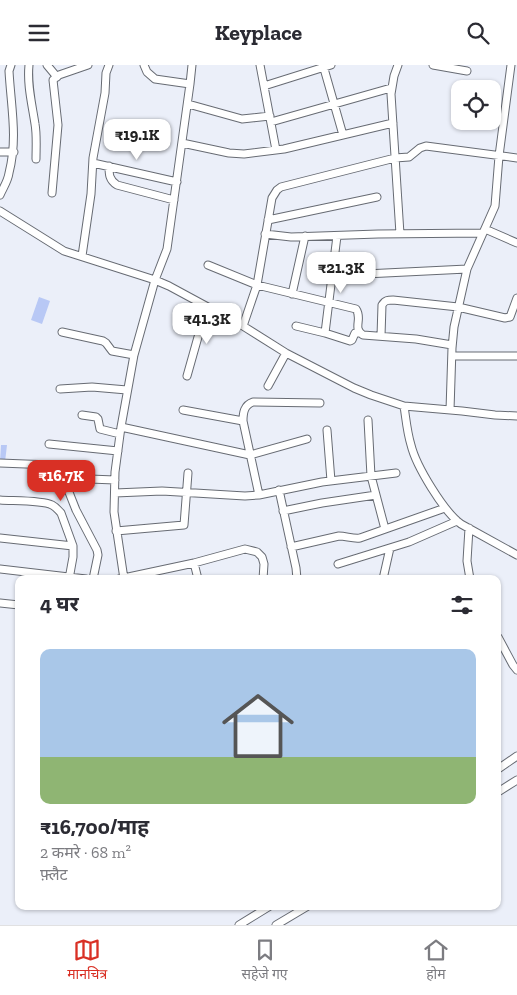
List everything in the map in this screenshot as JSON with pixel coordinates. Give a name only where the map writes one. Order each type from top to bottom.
[{"type":"street","points":[[29,65],[29,87],[35,125],[36,159]]},
{"type":"street","points":[[47,65],[57,77]]},
{"type":"street","points":[[52,193],[58,125],[53,80],[88,65]]},
{"type":"street","points":[[82,257],[92,194],[93,163],[105,93],[106,73],[109,65]]},
{"type":"street","points":[[144,65],[147,72],[155,79],[190,85]]},
{"type":"street","points":[[123,575],[114,512],[120,431],[134,355],[155,280],[167,249],[192,65]]},
{"type":"street","points":[[260,65],[276,150]]},
{"type":"street","points":[[398,65],[391,88],[400,234]]},
{"type":"street","points":[[433,65],[467,71]]},
{"type":"street","points":[[450,410],[452,345],[458,307],[467,269],[494,206],[511,65]]},
{"type":"street","points":[[264,85],[326,66],[334,105],[343,135]]},
{"type":"street","points":[[0,69],[10,68],[14,129],[14,152],[9,174],[0,195]]},
{"type":"street","points":[[188,104],[242,119],[271,119],[334,105],[391,88]]},
{"type":"street","points":[[182,143],[237,154],[276,150],[393,123]]},
{"type":"street","points":[[243,326],[257,285],[272,198],[277,190],[282,187],[395,158],[409,157],[420,148],[426,146],[517,158]]},
{"type":"street","points":[[0,152],[14,152]]},
{"type":"street","points":[[93,163],[177,182]]},
{"type":"street","points":[[109,166],[111,180],[117,185],[174,200]]},
{"type":"street","points":[[268,220],[377,197]]},
{"type":"street","points":[[0,211],[64,251],[169,286],[243,326],[286,353],[371,395],[404,406],[495,415],[517,415]]},
{"type":"street","points":[[266,234],[291,237],[484,231],[517,243]]},
{"type":"street","points":[[292,294],[305,236]]},
{"type":"street","points":[[325,333],[337,236]]},
{"type":"street","points":[[208,265],[257,285],[356,309],[359,313],[357,329],[359,333]]},
{"type":"street","points":[[365,273],[467,269]]},
{"type":"street","points":[[381,336],[382,305],[387,300],[458,307],[508,317],[511,315],[517,298]]},
{"type":"street","points":[[188,376],[198,337],[209,308]]},
{"type":"street","points":[[296,326],[350,341],[355,333],[359,333],[452,345]]},
{"type":"street","points":[[62,333],[103,341],[112,351],[134,355]]},
{"type":"street","points":[[268,386],[286,353]]},
{"type":"street","points":[[452,357],[517,356]]},
{"type":"street","points":[[60,389],[92,387],[127,391]]},
{"type":"street","points":[[260,495],[243,421],[244,410],[248,404],[253,402],[320,403]]},
{"type":"street","points":[[404,406],[410,444],[414,456],[445,508],[457,521],[517,555]]},
{"type":"street","points":[[183,409],[243,421]]},
{"type":"street","points":[[82,415],[96,417],[100,429],[250,455],[307,439]]},
{"type":"street","points":[[368,420],[371,477],[385,529]]},
{"type":"street","points":[[327,430],[332,481]]},
{"type":"street","points":[[48,444],[118,451]]},
{"type":"street","points":[[0,463],[51,465],[61,472],[76,510],[97,551],[98,555],[94,575]]},
{"type":"street","points":[[116,531],[184,525],[188,473]]},
{"type":"street","points":[[115,493],[162,491],[245,497],[332,481],[396,473]]},
{"type":"street","points":[[64,478],[115,480]]},
{"type":"street","points":[[279,490],[296,575]]},
{"type":"street","points":[[284,511],[376,495]]},
{"type":"street","points":[[0,500],[46,503],[54,506],[60,513],[73,546],[69,575]]},
{"type":"street","points":[[291,547],[339,536],[360,538],[445,508]]},
{"type":"street","points":[[338,564],[409,543],[457,521]]},
{"type":"street","points":[[469,528],[467,561],[469,575]]},
{"type":"street","points":[[0,538],[73,546]]},
{"type":"street","points":[[383,575],[390,548]]},
{"type":"street","points":[[142,575],[245,549],[257,552],[262,557],[264,564],[263,575]]},
{"type":"street","points":[[194,563],[197,575]]},
{"type":"street","points":[[0,569],[52,575]]},
{"type":"street","points":[[0,603],[15,605]]},
{"type":"street","points":[[501,643],[517,670]]},
{"type":"street","points":[[501,767],[517,756]]},
{"type":"street","points":[[501,790],[517,780]]},
{"type":"street","points":[[239,925],[263,910]]},
{"type":"street","points":[[276,925],[301,910]]},
{"type":"building","points":[[39,297],[50,301],[42,324],[31,320]]},
{"type":"building","points":[[1,445],[7,445],[5,462],[0,462]]},
{"type":"building","points":[[40,468],[48,470],[46,486],[38,485]]}]
